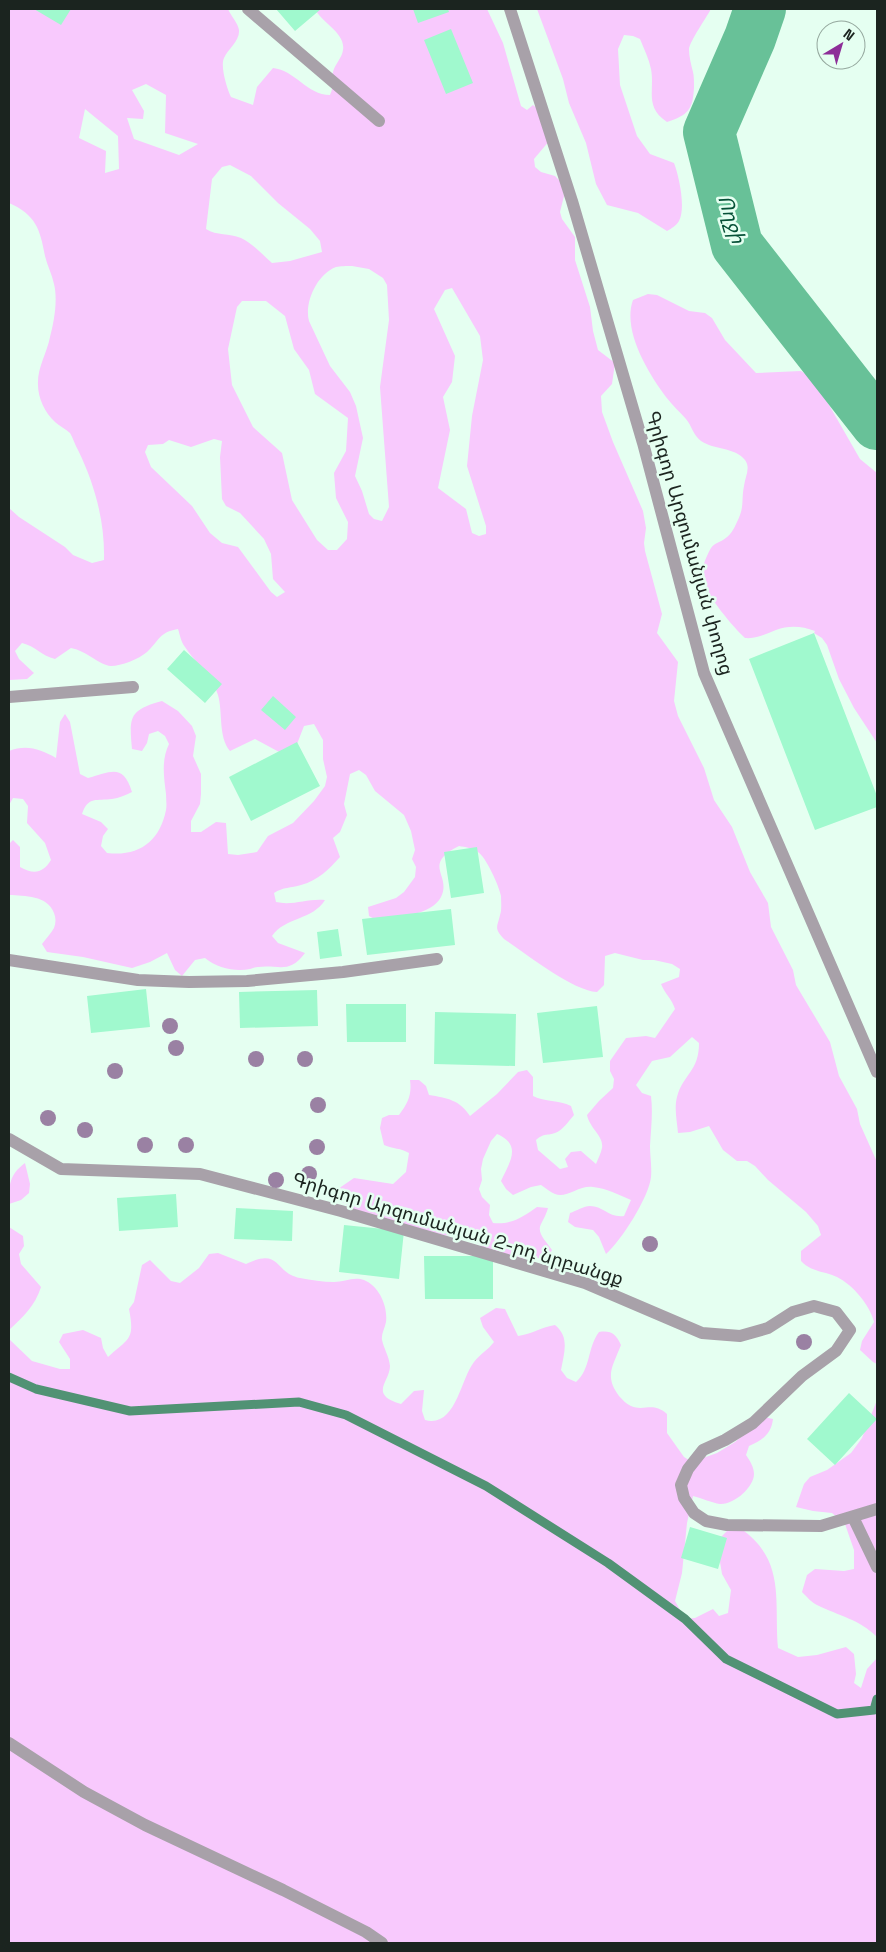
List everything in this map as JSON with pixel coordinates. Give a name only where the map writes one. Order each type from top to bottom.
[{"type":"street","points":[[248,9],[378,121]]},
{"type":"street","name":"Գրիգոր Արզումանյան փողոց","points":[[510,9],[572,201],[643,442],[704,674],[877,1072]]},
{"type":"street","points":[[9,697],[133,687]]},
{"type":"street","points":[[9,960],[138,980],[188,982],[276,978],[343,972],[437,959]]},
{"type":"street","name":"Գրիգոր Արզումանյան 2-րդ նրբանցք","points":[[9,1139],[61,1168],[200,1174],[341,1211],[586,1283],[702,1333],[740,1336],[768,1328],[793,1312],[814,1306],[836,1312],[850,1330],[836,1351],[802,1376],[753,1423],[725,1440],[703,1450],[688,1469],[681,1485],[684,1498],[694,1513],[706,1520],[727,1525],[822,1526],[877,1509]]},
{"type":"street","points":[[852,1517],[877,1567]]},
{"type":"street","points":[[9,1743],[84,1792],[145,1825],[283,1890],[366,1932],[382,1943]]},
{"type":"shaded area","points":[[9,9],[228,9],[237,25],[239,34],[224,58],[223,72],[231,97],[253,105],[257,87],[273,68],[288,73],[314,91],[330,95],[333,72],[342,53],[343,44],[337,33],[315,9],[487,9],[503,43],[521,106],[527,110],[533,105],[546,116],[550,140],[534,159],[535,167],[541,172],[555,176],[561,182],[564,196],[560,212],[562,219],[575,237],[575,260],[590,307],[598,350],[615,363],[612,384],[601,396],[602,412],[643,511],[646,528],[645,551],[662,614],[657,633],[678,662],[674,701],[678,716],[704,768],[714,800],[732,827],[750,872],[768,903],[771,927],[793,970],[796,985],[830,1042],[839,1076],[857,1109],[860,1124],[877,1162],[877,1364],[860,1350],[862,1341],[874,1322],[865,1302],[855,1290],[837,1277],[809,1267],[801,1261],[801,1251],[821,1235],[818,1226],[806,1212],[768,1180],[755,1166],[747,1161],[737,1161],[723,1150],[709,1126],[690,1132],[678,1133],[677,1097],[683,1083],[694,1067],[698,1053],[699,1043],[692,1037],[670,1057],[652,1061],[636,1085],[642,1093],[651,1096],[651,1177],[640,1207],[619,1239],[606,1254],[599,1237],[593,1230],[575,1227],[568,1222],[570,1213],[590,1206],[614,1215],[624,1216],[631,1200],[608,1190],[593,1187],[559,1195],[541,1185],[513,1195],[501,1181],[510,1161],[512,1149],[510,1143],[505,1138],[497,1134],[491,1141],[483,1159],[481,1169],[482,1180],[479,1189],[482,1197],[490,1205],[489,1215],[493,1223],[506,1223],[522,1217],[537,1207],[548,1208],[540,1227],[541,1234],[552,1250],[547,1259],[528,1257],[518,1262],[500,1262],[479,1244],[463,1236],[414,1234],[355,1210],[339,1200],[335,1191],[354,1178],[393,1184],[406,1172],[409,1153],[384,1145],[380,1128],[382,1118],[389,1115],[399,1115],[405,1107],[410,1095],[410,1080],[419,1080],[426,1086],[429,1095],[457,1103],[470,1116],[497,1094],[518,1072],[527,1070],[533,1077],[533,1096],[571,1106],[574,1115],[558,1132],[536,1140],[538,1150],[560,1169],[568,1167],[565,1159],[571,1152],[581,1151],[596,1164],[602,1150],[602,1144],[587,1115],[613,1088],[614,1079],[610,1071],[610,1061],[626,1038],[646,1036],[655,1038],[675,1009],[661,984],[679,977],[680,969],[672,964],[654,960],[643,960],[615,953],[605,956],[604,985],[597,992],[586,990],[562,978],[504,939],[497,928],[501,911],[501,896],[495,879],[488,865],[478,852],[459,846],[442,859],[440,870],[443,889],[441,897],[430,908],[413,915],[378,921],[369,916],[368,907],[396,898],[404,892],[415,877],[416,867],[412,859],[415,850],[411,831],[404,815],[375,791],[366,775],[359,770],[350,774],[344,804],[347,815],[340,832],[333,838],[340,857],[313,880],[274,893],[276,902],[282,903],[325,900],[320,907],[284,925],[272,936],[278,943],[305,953],[294,964],[283,967],[265,966],[238,970],[221,967],[205,958],[195,960],[182,976],[175,970],[167,953],[150,962],[132,968],[83,957],[47,952],[42,944],[54,928],[55,915],[51,907],[35,898],[9,895],[9,844],[13,840],[20,847],[20,867],[34,872],[45,868],[51,860],[45,843],[27,823],[28,806],[23,799],[13,798],[9,805],[9,751],[33,748],[56,758],[60,722],[65,714],[70,722],[80,774],[88,778],[110,772],[120,773],[125,777],[132,792],[115,799],[94,800],[84,808],[82,814],[101,822],[108,829],[103,836],[101,846],[107,853],[129,852],[146,845],[159,830],[163,821],[166,810],[164,763],[169,744],[165,736],[158,731],[149,734],[147,743],[142,751],[132,749],[131,722],[137,712],[151,704],[162,701],[178,711],[192,726],[196,736],[193,756],[201,774],[201,794],[200,804],[191,821],[191,832],[201,832],[216,822],[226,823],[228,854],[238,855],[257,852],[268,836],[293,823],[314,801],[325,786],[327,777],[323,759],[323,740],[314,724],[304,726],[297,744],[281,753],[255,739],[230,751],[224,739],[218,695],[208,675],[184,645],[178,629],[167,632],[147,652],[139,657],[115,666],[106,665],[71,648],[55,659],[22,643],[15,651],[19,659],[34,673],[27,679],[9,680],[9,508],[19,517],[65,547],[73,555],[92,563],[104,560],[104,546],[98,504],[84,463],[70,433],[51,418],[45,410],[38,390],[39,373],[49,343],[54,318],[55,290],[39,231],[31,218],[9,203]],"holes":[[[146,84],[166,95],[165,133],[198,144],[179,155],[134,139],[127,118],[143,119],[144,111],[132,90]],[[85,109],[118,136],[119,169],[105,173],[106,151],[79,138]],[[230,165],[251,176],[278,203],[310,229],[320,241],[322,252],[290,261],[272,263],[245,240],[232,235],[214,233],[206,229],[212,179],[222,167]],[[352,266],[369,269],[383,278],[387,285],[389,320],[380,387],[389,507],[382,521],[374,519],[369,514],[355,476],[363,438],[356,406],[350,392],[330,366],[309,321],[308,306],[310,298],[323,276],[336,267]],[[452,288],[480,336],[483,360],[472,416],[467,466],[486,526],[486,534],[479,536],[472,533],[466,509],[438,488],[450,430],[443,397],[452,382],[455,356],[434,309],[445,290]],[[242,301],[266,301],[285,316],[294,349],[309,370],[315,394],[348,418],[346,451],[334,473],[336,498],[348,522],[347,539],[337,550],[328,550],[317,540],[292,500],[282,453],[253,427],[232,385],[228,349],[237,307]],[[214,439],[222,441],[220,457],[222,499],[226,506],[240,513],[264,539],[271,554],[273,579],[285,592],[277,597],[271,592],[238,547],[222,543],[210,533],[192,506],[151,467],[145,452],[148,445],[163,444],[169,440],[191,447]]]},
{"type":"shaded area","points":[[537,9],[711,9],[690,45],[694,87],[691,106],[680,117],[667,122],[655,110],[652,98],[651,69],[640,39],[624,35],[618,49],[620,85],[637,136],[650,154],[674,163],[681,192],[682,208],[679,221],[674,227],[667,231],[638,213],[607,205],[596,184],[586,143],[569,103],[563,79]]},
{"type":"shaded area","points":[[648,294],[657,295],[689,311],[705,313],[712,318],[725,340],[756,373],[801,371],[807,375],[821,391],[860,459],[877,473],[877,743],[854,708],[839,679],[827,645],[822,638],[814,633],[815,631],[800,627],[781,628],[758,637],[745,638],[734,627],[709,594],[703,580],[704,564],[711,548],[730,534],[735,527],[742,508],[748,466],[745,460],[736,453],[706,444],[698,439],[688,422],[668,400],[645,364],[634,338],[631,312],[633,300]]},
{"type":"shaded area","points":[[25,1163],[30,1184],[29,1193],[21,1200],[9,1204],[11,1181],[16,1172]]},
{"type":"shaded area","points":[[9,1227],[23,1236],[24,1246],[19,1254],[21,1264],[41,1287],[32,1306],[9,1330]]},
{"type":"shaded area","points":[[218,1253],[246,1264],[266,1258],[300,1278],[334,1282],[356,1279],[364,1280],[374,1287],[381,1297],[386,1310],[386,1322],[382,1340],[390,1366],[383,1392],[391,1400],[401,1404],[414,1391],[424,1390],[422,1411],[425,1420],[435,1421],[444,1417],[456,1401],[474,1362],[494,1342],[483,1327],[480,1318],[496,1308],[505,1309],[518,1336],[555,1325],[563,1335],[565,1346],[561,1370],[567,1378],[576,1382],[587,1365],[592,1345],[599,1332],[613,1334],[621,1345],[611,1371],[614,1389],[631,1406],[636,1408],[653,1407],[667,1414],[667,1433],[684,1457],[692,1462],[717,1453],[735,1442],[764,1417],[773,1419],[768,1433],[749,1446],[746,1455],[753,1466],[754,1474],[751,1484],[742,1494],[725,1504],[714,1503],[693,1496],[687,1523],[682,1573],[675,1601],[685,1619],[695,1618],[713,1609],[719,1616],[728,1613],[731,1590],[722,1574],[719,1556],[721,1537],[728,1530],[740,1528],[755,1540],[765,1553],[771,1567],[775,1582],[778,1648],[798,1657],[817,1655],[846,1647],[854,1654],[856,1674],[854,1683],[861,1688],[867,1669],[877,1658],[877,1943],[9,1943],[9,1339],[32,1361],[60,1369],[70,1369],[70,1359],[59,1342],[63,1334],[83,1330],[101,1338],[103,1348],[108,1357],[129,1338],[131,1333],[129,1309],[134,1302],[142,1265],[150,1260],[171,1281],[180,1283],[199,1268],[209,1254]]},
{"type":"shaded area","points":[[877,1400],[877,1637],[856,1622],[815,1604],[802,1592],[807,1575],[815,1569],[844,1571],[854,1569],[854,1550],[845,1524],[832,1513],[796,1507],[804,1484],[810,1477],[827,1470],[851,1453],[862,1438]]},
{"type":"building","points":[[34,9],[71,9],[61,25]]},
{"type":"building","points":[[276,9],[321,9],[295,31]]},
{"type":"building","points":[[413,9],[448,9],[449,12],[418,23]]},
{"type":"building","points":[[451,29],[473,83],[446,94],[424,40]]},
{"type":"building","points":[[814,633],[877,796],[877,807],[815,830],[749,659]]},
{"type":"building","points":[[184,650],[222,684],[205,703],[167,669]]},
{"type":"building","points":[[273,696],[296,717],[285,730],[261,710]]},
{"type":"building","points":[[297,742],[320,786],[251,821],[229,777]]},
{"type":"building","points":[[477,847],[484,893],[451,898],[444,852]]},
{"type":"building","points":[[451,909],[455,945],[367,955],[362,919]]},
{"type":"building","points":[[338,929],[342,956],[320,959],[317,932]]},
{"type":"building","points":[[146,989],[150,1027],[91,1033],[87,996]]},
{"type":"building","points":[[317,990],[318,1026],[240,1028],[239,992]]},
{"type":"building","points":[[346,1004],[406,1004],[406,1042],[347,1042]]},
{"type":"building","points":[[597,1006],[603,1057],[543,1063],[537,1013]]},
{"type":"building","points":[[435,1012],[516,1014],[515,1066],[434,1064]]},
{"type":"building","points":[[176,1194],[178,1227],[119,1231],[117,1198]]},
{"type":"building","points":[[236,1208],[293,1211],[292,1241],[234,1239]]},
{"type":"building","points":[[344,1225],[404,1231],[399,1279],[339,1272]]},
{"type":"building","points":[[424,1256],[493,1256],[493,1299],[425,1299]]},
{"type":"building","points":[[849,1393],[877,1419],[835,1465],[807,1439]]},
{"type":"building","points":[[690,1527],[727,1538],[718,1569],[681,1558]]},
{"type":"waterway","name":"Ողջի","points":[[760,9],[750,38],[709,132],[737,245],[877,424]]},
{"type":"waterway","points":[[9,1377],[36,1389],[130,1411],[299,1402],[346,1415],[486,1486],[608,1563],[685,1619],[726,1659],[837,1714],[874,1710],[877,1699]]}]
